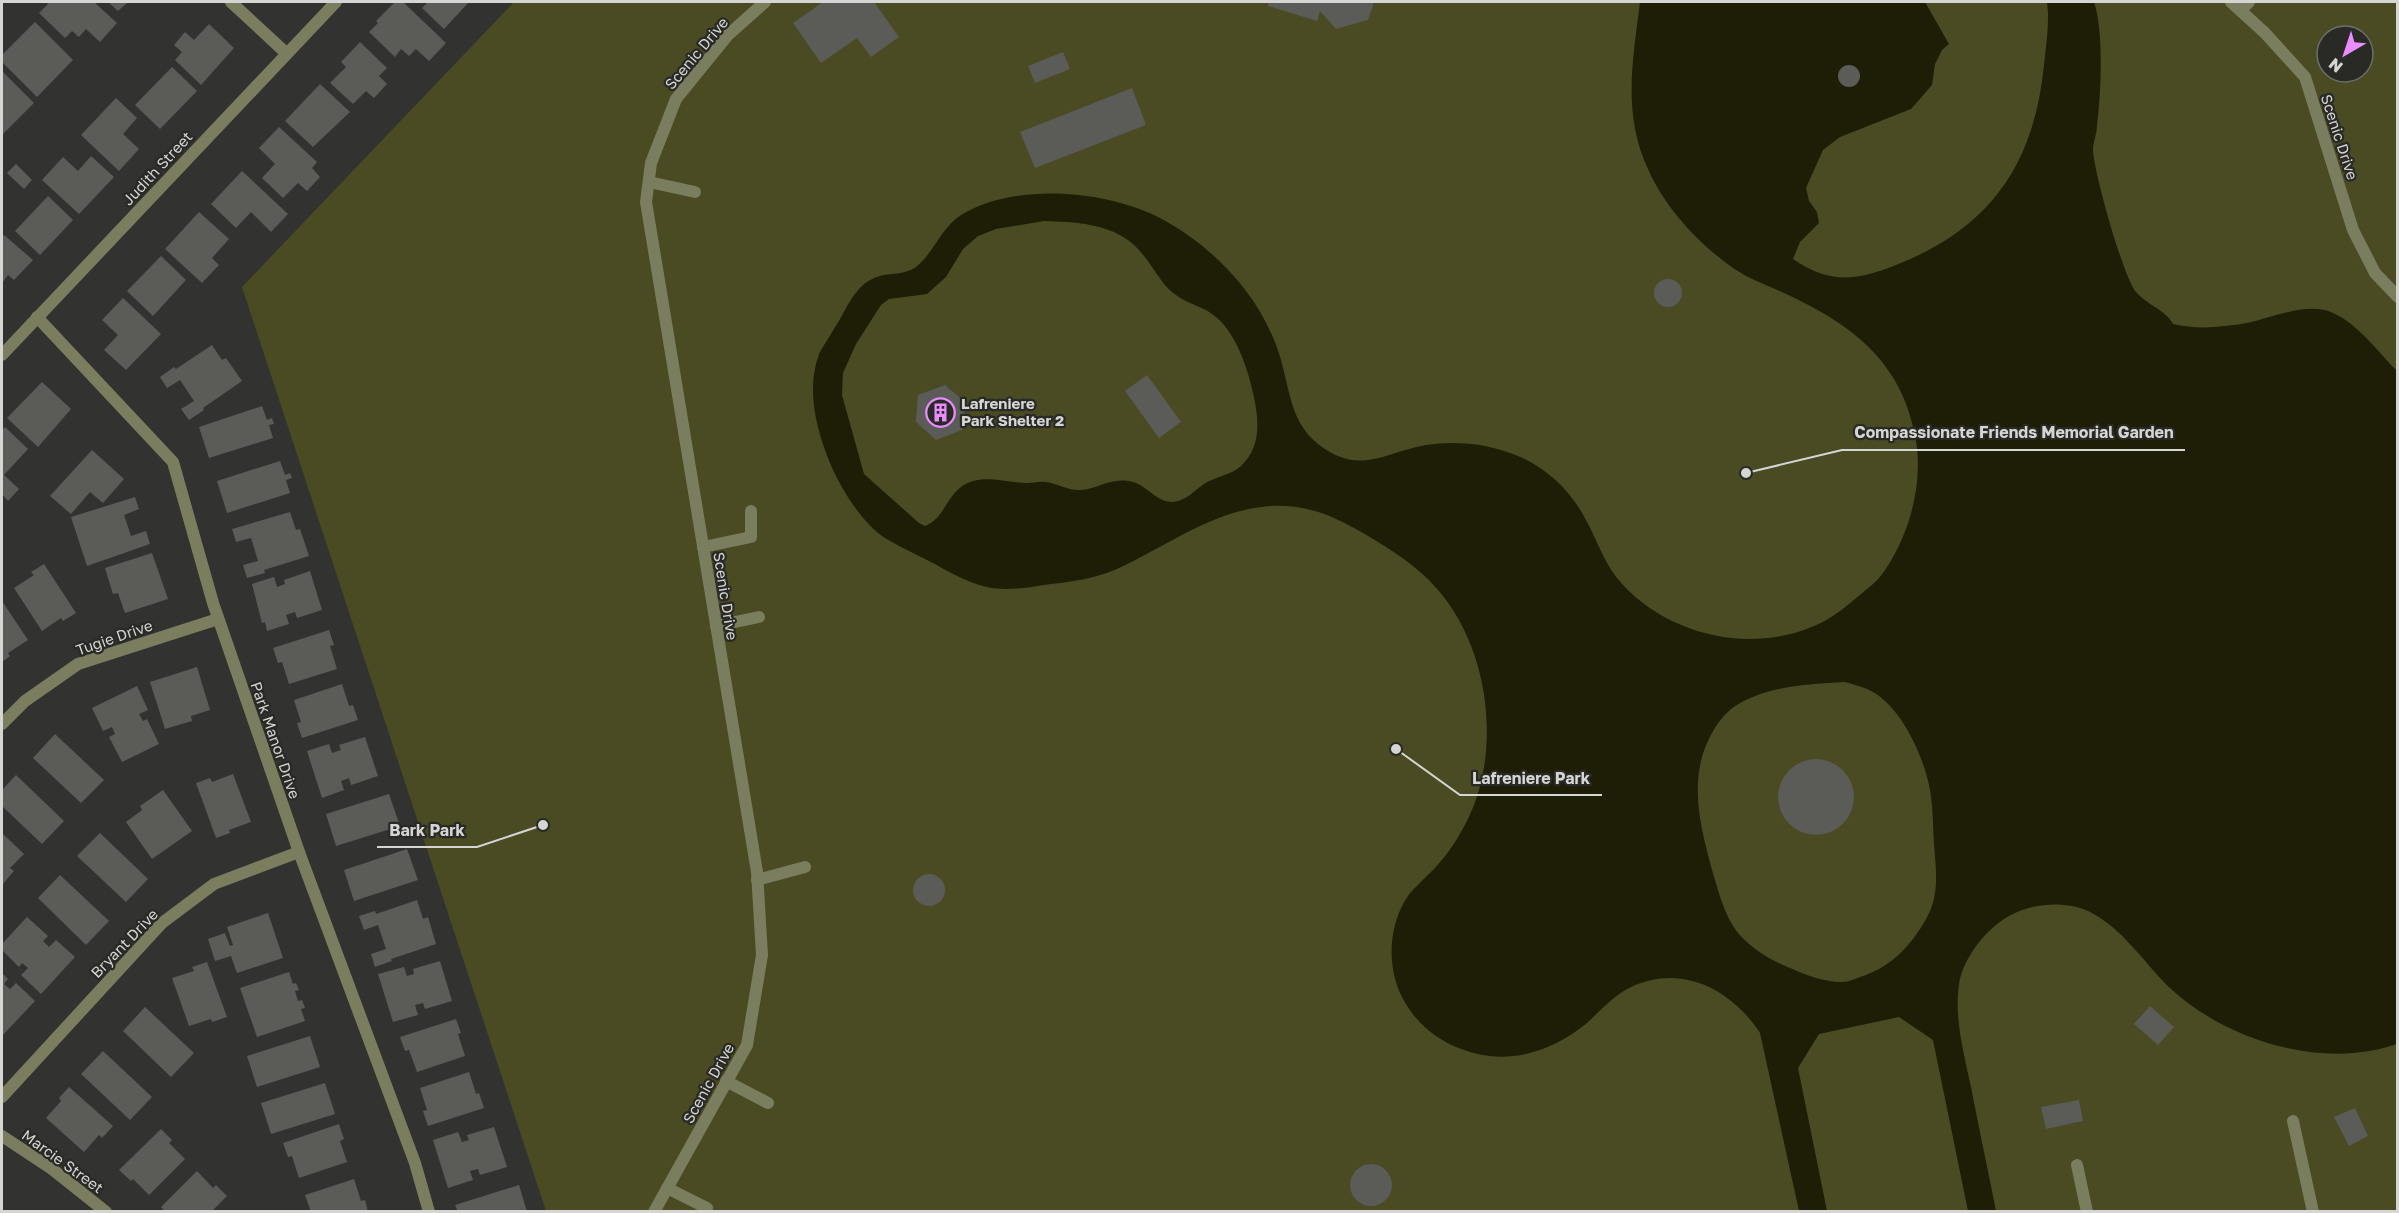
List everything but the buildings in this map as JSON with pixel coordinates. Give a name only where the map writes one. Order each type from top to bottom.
[{"type":"street","points":[[231,2],[286,53]]},
{"type":"street","name":"Judith Street","points":[[2,355],[336,2]]},
{"type":"street","name":"Scenic Drive","points":[[654,1212],[747,1045],[762,955],[757,880],[646,202],[651,163],[676,99],[728,35],[765,2]]},
{"type":"street","name":"Scenic Drive","points":[[2240,4],[2305,77],[2353,230],[2375,273],[2397,297]]},
{"type":"street","points":[[649,182],[694,192]]},
{"type":"street","name":"Park Manor Drive","points":[[37,317],[173,462],[218,619],[298,852],[415,1163],[429,1212]]},
{"type":"street","points":[[703,547],[751,537],[752,511]]},
{"type":"street","points":[[716,626],[759,617]]},
{"type":"street","name":"Tugie Drive","points":[[2,724],[25,701],[78,664],[218,619]]},
{"type":"street","name":"Bryant Drive","points":[[2,1097],[162,923],[214,884],[298,852]]},
{"type":"street","points":[[757,880],[805,867]]},
{"type":"street","points":[[726,1081],[768,1103]]},
{"type":"street","points":[[2293,1120],[2313,1212]]},
{"type":"street","name":"Marcie Street","points":[[2,1136],[52,1169],[106,1212]]},
{"type":"street","points":[[2077,1165],[2087,1212]]},
{"type":"street","points":[[667,1188],[707,1208]]},
{"type":"shaded area","points":[[514,2],[2397,2],[2397,1211],[546,1211],[242,287]]},
{"type":"shaded area","points":[[1640,2],[1925,2],[1949,44],[1942,50],[1935,64],[1932,85],[1911,109],[1840,137],[1823,150],[1806,188],[1809,201],[1817,212],[1819,223],[1800,242],[1793,259],[1819,273],[1855,277],[1896,265],[1929,250],[1982,212],[2002,189],[2018,162],[2030,133],[2039,101],[2048,25],[2047,2],[2094,2],[2099,29],[2101,62],[2094,159],[2117,246],[2136,292],[2166,315],[2173,324],[2192,327],[2228,326],[2301,310],[2313,309],[2333,313],[2351,324],[2397,371],[2397,1044],[2368,1051],[2338,1054],[2308,1052],[2277,1046],[2247,1036],[2193,1007],[2170,988],[2112,926],[2100,918],[2088,911],[2070,906],[2030,907],[2004,919],[1986,934],[1966,963],[1959,984],[1960,1036],[1996,1211],[1968,1211],[1933,1040],[1899,1017],[1819,1034],[1798,1068],[1827,1211],[1799,1211],[1760,1033],[1735,1004],[1720,993],[1687,980],[1669,978],[1650,980],[1618,995],[1587,1023],[1559,1042],[1528,1053],[1496,1057],[1480,1055],[1447,1043],[1424,1026],[1406,1004],[1399,992],[1392,964],[1396,921],[1408,896],[1446,855],[1470,814],[1482,778],[1487,722],[1484,693],[1468,637],[1438,590],[1403,558],[1363,533],[1324,514],[1284,506],[1259,507],[1210,522],[1117,569],[1099,575],[1030,587],[994,588],[961,578],[885,538],[860,515],[846,494],[830,463],[821,437],[814,409],[813,381],[819,354],[857,291],[874,278],[911,270],[925,259],[953,221],[983,205],[1034,194],[1088,196],[1115,201],[1162,219],[1201,245],[1236,278],[1263,317],[1273,338],[1293,406],[1302,426],[1318,444],[1333,454],[1346,459],[1371,460],[1426,445],[1450,443],[1485,446],[1507,452],[1539,467],[1566,490],[1580,509],[1617,578],[1642,602],[1664,616],[1712,635],[1737,639],[1789,634],[1826,620],[1850,604],[1878,579],[1902,538],[1913,507],[1918,473],[1916,441],[1909,413],[1900,389],[1887,368],[1853,333],[1809,305],[1733,268],[1708,248],[1684,224],[1664,198],[1648,169],[1640,148],[1632,107],[1633,66]],"holes":[[[1044,221],[1091,225],[1114,232],[1143,254],[1168,289],[1184,300],[1206,310],[1222,323],[1239,349],[1252,388],[1257,412],[1257,436],[1254,447],[1249,457],[1237,469],[1208,482],[1178,501],[1162,500],[1138,484],[1125,481],[1076,490],[1043,482],[980,480],[973,481],[957,490],[938,517],[925,526],[864,474],[842,395],[843,373],[856,344],[881,305],[889,299],[927,294],[946,277],[963,249],[978,236],[996,229]],[[1845,682],[1867,689],[1890,706],[1909,732],[1916,747],[1927,776],[1931,796],[1936,883],[1930,910],[1914,938],[1899,955],[1871,973],[1842,982],[1815,978],[1775,961],[1753,947],[1735,929],[1721,900],[1708,853],[1700,818],[1698,784],[1704,750],[1712,733],[1731,709],[1743,701],[1771,691],[1801,685]]]},
{"type":"place","name":"Lafreniere Park Shelter 2","points":[[940,412]]},
{"type":"place","name":"Compassionate Friends Memorial Garden","points":[[1746,473]]},
{"type":"place","name":"Lafreniere Park","points":[[1396,749]]},
{"type":"place","name":"Bark Park","points":[[543,825]]}]
